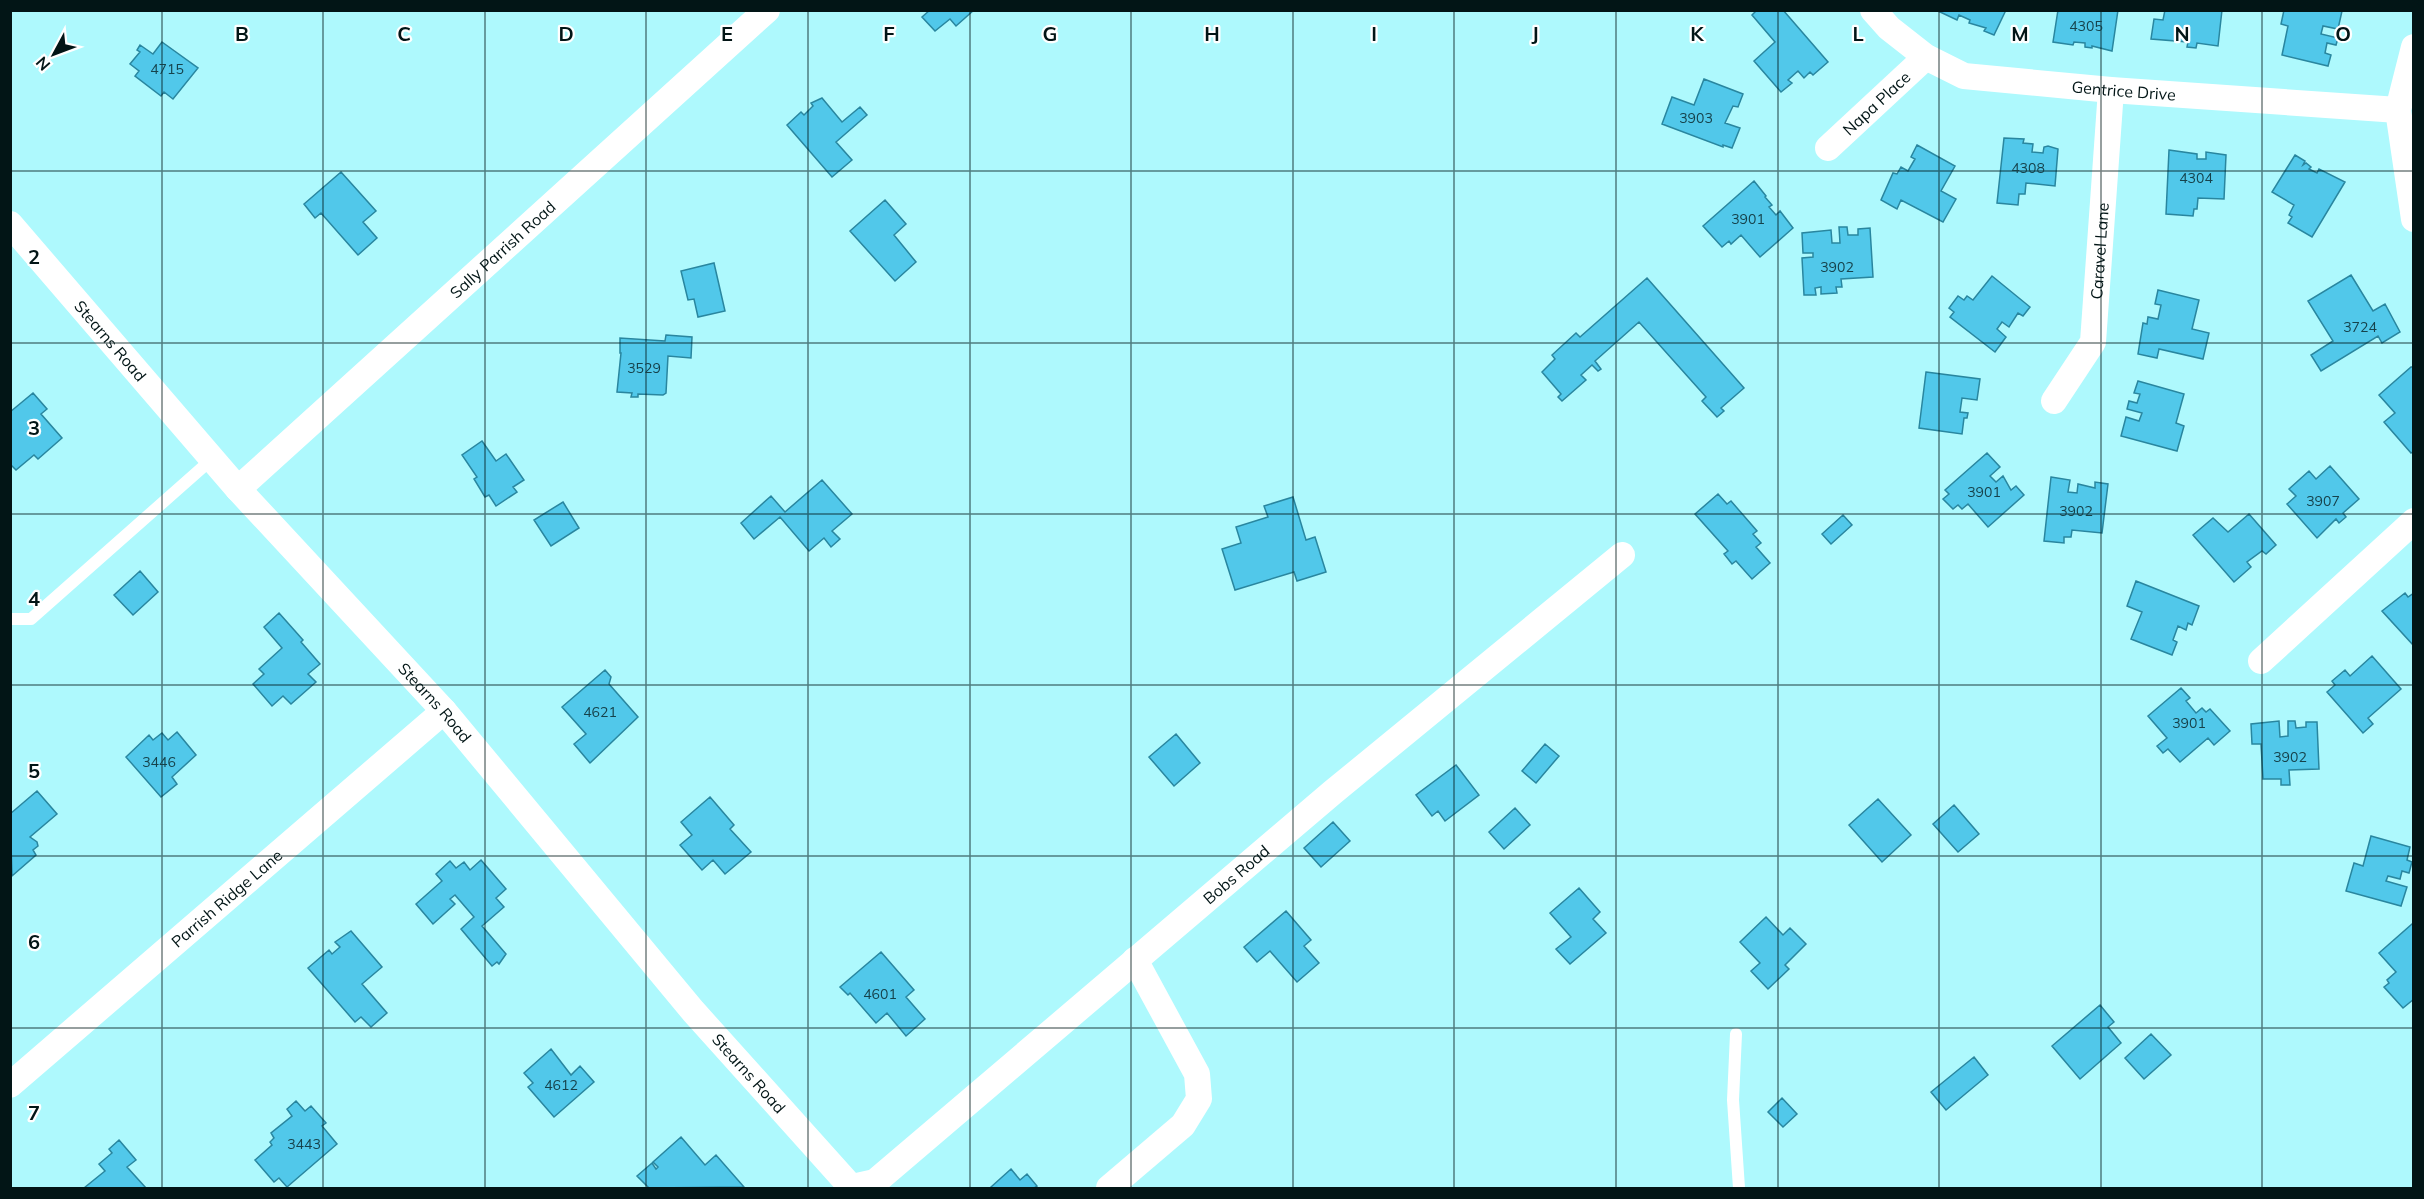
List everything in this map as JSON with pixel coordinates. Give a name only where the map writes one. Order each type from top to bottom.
[{"type":"street","name":"Sally Parrish Road","points":[[238,489],[767,10]]},
{"type":"street","name":"Gentrice Drive","points":[[1873,10],[1889,28],[1926,57],[1964,76],[2111,90],[2398,110]]},
{"type":"street","points":[[2414,47],[2398,110],[2414,219]]},
{"type":"street","name":"Napa Place","points":[[1828,148],[1926,57]]},
{"type":"street","name":"Caravel Lane","points":[[2054,401],[2093,342],[2111,90]]},
{"type":"street","name":"Stearns Road","points":[[10,224],[238,489],[444,711],[693,1011],[850,1188]]},
{"type":"street","points":[[2261,661],[2414,521]]},
{"type":"street","name":"Bobs Road","points":[[850,1188],[875,1182],[1333,792],[1622,555]]},
{"type":"street","name":"Parrish Ridge Lane","points":[[10,1085],[444,711]]},
{"type":"street","points":[[1109,1188],[1183,1125],[1199,1099],[1197,1074],[1135,960]]},
{"type":"lane","points":[[10,619],[31,619],[212,459]]},
{"type":"lane","points":[[1736,1034],[1733,1100],[1739,1188]]},
{"type":"building","points":[[930,10],[974,10],[956,26],[950,19],[935,31],[922,17]]},
{"type":"building","points":[[1757,10],[1783,10],[1828,62],[1813,75],[1810,72],[1804,78],[1798,71],[1788,80],[1792,83],[1781,92],[1754,61],[1775,42],[1752,15]]},
{"type":"building","points":[[2006,10],[1994,35],[1984,31],[1986,28],[1969,23],[1970,20],[1959,15],[1957,20],[1938,11]]},
{"type":"building","points":[[2058,10],[2118,10],[2112,51],[2092,46],[2092,48],[2085,47],[2085,43],[2074,42],[2073,45],[2053,42]]},
{"type":"building","points":[[2165,10],[2222,10],[2218,46],[2197,43],[2196,48],[2187,47],[2188,42],[2151,39],[2154,19],[2163,20]]},
{"type":"building","points":[[2284,10],[2342,11],[2338,29],[2323,26],[2321,34],[2338,38],[2336,45],[2327,43],[2325,53],[2331,55],[2328,66],[2282,55],[2288,26],[2281,24]]},
{"type":"building","points":[[162,42],[198,68],[173,99],[164,92],[161,96],[135,76],[139,71],[130,64],[140,52],[137,50],[140,45],[153,54]]},
{"type":"building","points":[[1704,79],[1743,94],[1738,107],[1733,106],[1725,123],[1740,128],[1732,148],[1723,145],[1723,147],[1662,124],[1672,97],[1694,105]]},
{"type":"building","points":[[822,98],[842,122],[860,107],[867,115],[836,142],[852,160],[832,177],[787,125],[801,112],[804,115],[813,106],[811,103]]},
{"type":"building","points":[[2004,138],[2024,139],[2023,143],[2033,144],[2032,152],[2043,153],[2044,147],[2048,146],[2058,149],[2055,186],[2026,183],[2025,194],[2019,194],[2018,205],[1997,203]]},
{"type":"building","points":[[1917,145],[1955,166],[1941,191],[1956,199],[1943,222],[1901,200],[1897,209],[1881,200],[1893,173],[1897,174],[1901,167],[1908,171],[1915,159],[1911,157]]},
{"type":"building","points":[[2169,150],[2197,154],[2197,159],[2206,159],[2206,152],[2226,155],[2224,199],[2198,198],[2197,209],[2194,209],[2193,216],[2166,214]]},
{"type":"building","points":[[2295,155],[2305,161],[2303,165],[2306,163],[2311,167],[2309,169],[2317,173],[2319,169],[2345,182],[2312,237],[2288,223],[2292,217],[2289,215],[2294,205],[2272,192]]},
{"type":"building","points":[[341,172],[376,211],[363,222],[377,238],[358,255],[321,213],[315,218],[304,204]]},
{"type":"building","points":[[1754,181],[1772,205],[1769,207],[1776,215],[1780,211],[1793,228],[1760,257],[1741,235],[1731,244],[1729,241],[1722,247],[1703,226]]},
{"type":"building","points":[[885,200],[906,224],[894,235],[916,262],[895,281],[850,231]]},
{"type":"building","points":[[1839,227],[1847,227],[1848,235],[1858,235],[1858,229],[1870,228],[1873,277],[1841,279],[1842,287],[1836,287],[1837,293],[1821,294],[1821,287],[1815,288],[1816,295],[1804,295],[1802,258],[1813,257],[1813,253],[1803,253],[1802,233],[1831,230],[1832,243],[1840,243]]},
{"type":"building","points":[[714,263],[725,311],[698,317],[694,299],[688,300],[681,271]]},
{"type":"building","points":[[2351,275],[2373,311],[2385,304],[2400,332],[2382,343],[2378,336],[2321,371],[2311,355],[2333,341],[2308,301]]},
{"type":"building","points":[[1992,276],[2030,307],[2023,316],[2018,313],[2009,327],[2002,322],[1997,329],[2006,337],[1995,352],[1950,317],[1954,312],[1949,308],[1958,296],[1964,300],[1967,296],[1973,300]]},
{"type":"building","points":[[1647,278],[1744,388],[1721,408],[1724,411],[1717,417],[1702,401],[1706,397],[1639,322],[1595,361],[1601,369],[1598,371],[1592,365],[1581,375],[1586,380],[1562,401],[1558,397],[1561,394],[1542,372],[1555,359],[1552,355],[1576,333],[1580,337]]},
{"type":"building","points":[[2158,290],[2199,300],[2192,329],[2209,333],[2203,359],[2159,349],[2157,358],[2138,354],[2143,323],[2147,324],[2148,317],[2158,319],[2161,305],[2155,304]]},
{"type":"building","points":[[666,335],[692,337],[691,358],[668,356],[666,393],[663,395],[638,394],[638,397],[631,397],[632,393],[617,392],[621,353],[620,338],[665,341]]},
{"type":"building","points":[[2411,367],[2414,367],[2414,451],[2411,453],[2384,422],[2395,413],[2379,395]]},
{"type":"building","points":[[1926,372],[1980,379],[1977,400],[1962,398],[1960,412],[1968,413],[1967,418],[1964,418],[1962,434],[1919,428]]},
{"type":"building","points":[[2138,381],[2184,394],[2176,423],[2184,426],[2177,451],[2121,436],[2126,417],[2139,421],[2142,413],[2127,409],[2129,401],[2137,403],[2140,394],[2134,393]]},
{"type":"building","points":[[33,393],[47,409],[41,414],[62,438],[38,459],[34,455],[16,470],[10,464],[10,412]]},
{"type":"building","points":[[482,441],[496,461],[506,454],[524,480],[513,487],[517,492],[496,506],[489,495],[485,497],[474,479],[477,477],[462,455]]},
{"type":"building","points":[[1987,453],[2000,467],[1990,476],[1996,482],[2003,476],[2011,490],[2016,486],[2024,495],[1988,527],[1968,504],[1962,509],[1958,505],[1953,509],[1943,499],[1949,494],[1945,490]]},
{"type":"building","points":[[2330,466],[2359,499],[2343,513],[2346,517],[2339,523],[2336,519],[2317,538],[2287,504],[2296,496],[2289,489],[2309,471],[2316,479]]},
{"type":"building","points":[[2051,477],[2070,480],[2068,492],[2077,493],[2078,484],[2095,488],[2095,482],[2108,484],[2102,533],[2072,530],[2071,537],[2064,537],[2064,543],[2044,541]]},
{"type":"building","points":[[822,480],[852,514],[832,531],[840,539],[831,547],[824,538],[809,551],[780,517],[754,539],[741,523],[771,496],[785,512]]},
{"type":"building","points":[[1718,494],[1727,504],[1731,501],[1757,531],[1753,534],[1761,543],[1756,547],[1770,563],[1752,579],[1736,561],[1732,564],[1724,554],[1728,551],[1695,514]]},
{"type":"building","points":[[1293,497],[1306,540],[1315,537],[1326,572],[1297,581],[1294,572],[1235,590],[1222,549],[1241,543],[1236,527],[1268,517],[1264,506]]},
{"type":"building","points":[[563,502],[579,528],[551,546],[534,520]]},
{"type":"building","points":[[2249,514],[2276,545],[2266,554],[2262,551],[2247,562],[2251,567],[2234,582],[2193,535],[2213,518],[2228,532]]},
{"type":"building","points":[[1843,515],[1852,525],[1831,544],[1822,534]]},
{"type":"building","points":[[140,571],[158,592],[133,615],[114,595]]},
{"type":"building","points":[[2136,581],[2199,606],[2192,625],[2188,623],[2186,630],[2178,626],[2173,640],[2177,642],[2172,655],[2131,639],[2142,612],[2127,606]]},
{"type":"building","points":[[2405,593],[2408,597],[2414,593],[2414,646],[2382,611]]},
{"type":"building","points":[[279,613],[320,664],[308,674],[316,682],[291,704],[283,696],[272,706],[253,684],[264,674],[259,669],[282,648],[264,627]]},
{"type":"building","points":[[2372,656],[2401,689],[2368,718],[2373,724],[2363,733],[2327,692],[2335,685],[2332,681],[2345,670],[2350,676]]},
{"type":"building","points":[[605,670],[611,677],[609,684],[638,717],[590,763],[574,744],[586,734],[562,707]]},
{"type":"building","points":[[2181,688],[2190,698],[2186,701],[2196,713],[2202,708],[2206,712],[2210,709],[2230,731],[2214,745],[2208,738],[2180,762],[2168,749],[2163,753],[2157,746],[2167,738],[2148,716]]},
{"type":"building","points":[[2279,721],[2280,737],[2288,736],[2288,721],[2295,721],[2296,728],[2306,727],[2306,722],[2317,722],[2319,769],[2289,770],[2290,785],[2281,785],[2281,779],[2263,779],[2261,744],[2252,744],[2251,724]]},
{"type":"building","points":[[177,732],[196,755],[172,777],[177,784],[161,797],[126,757],[149,735],[153,740],[162,733],[168,740]]},
{"type":"building","points":[[1176,734],[1200,763],[1174,786],[1149,757]]},
{"type":"building","points":[[1545,744],[1559,756],[1536,783],[1522,771]]},
{"type":"building","points":[[1456,765],[1479,795],[1445,821],[1438,811],[1432,816],[1416,795]]},
{"type":"building","points":[[37,791],[57,814],[30,837],[37,842],[38,846],[33,850],[36,855],[12,876],[10,814]]},
{"type":"building","points":[[710,797],[734,825],[730,829],[751,852],[725,874],[713,860],[702,870],[680,845],[692,835],[681,822]]},
{"type":"building","points":[[1878,799],[1911,835],[1882,862],[1849,825]]},
{"type":"building","points":[[1954,805],[1979,834],[1958,852],[1933,824]]},
{"type":"building","points":[[1515,808],[1530,825],[1504,849],[1489,832]]},
{"type":"building","points":[[1333,822],[1350,841],[1321,867],[1304,848]]},
{"type":"building","points":[[2371,836],[2410,847],[2407,860],[2412,862],[2409,873],[2402,871],[2400,879],[2388,876],[2386,881],[2407,887],[2401,906],[2346,891],[2354,863],[2363,866]]},
{"type":"building","points":[[481,860],[506,889],[496,898],[504,907],[482,926],[506,954],[499,964],[497,962],[492,966],[461,929],[474,917],[455,895],[450,899],[455,904],[433,924],[416,904],[442,881],[436,874],[450,861],[456,868],[464,862],[470,870]]},
{"type":"building","points":[[1579,888],[1600,912],[1593,919],[1606,933],[1570,964],[1556,949],[1571,937],[1550,913]]},
{"type":"building","points":[[1286,911],[1311,940],[1304,946],[1319,963],[1297,982],[1270,951],[1257,962],[1244,947]]},
{"type":"building","points":[[1766,917],[1783,935],[1790,928],[1806,944],[1785,965],[1789,969],[1768,989],[1751,971],[1760,963],[1740,942]]},
{"type":"building","points":[[2412,924],[2414,926],[2414,999],[2403,1008],[2384,987],[2389,983],[2387,980],[2396,972],[2379,953]]},
{"type":"building","points":[[351,931],[382,967],[362,984],[387,1013],[371,1027],[361,1017],[355,1022],[308,968],[329,950],[332,954],[340,947],[335,942]]},
{"type":"building","points":[[881,952],[914,990],[906,997],[925,1019],[906,1036],[887,1013],[876,1023],[850,993],[848,995],[840,987]]},
{"type":"building","points":[[2100,1005],[2114,1022],[2108,1027],[2121,1043],[2080,1079],[2052,1046]]},
{"type":"building","points":[[2151,1034],[2171,1055],[2144,1079],[2125,1058]]},
{"type":"building","points":[[551,1049],[571,1075],[580,1066],[594,1082],[554,1117],[528,1087],[533,1083],[524,1073]]},
{"type":"building","points":[[1974,1057],[1988,1075],[1946,1110],[1931,1092]]},
{"type":"building","points":[[1782,1098],[1797,1114],[1783,1127],[1768,1112]]},
{"type":"building","points":[[296,1101],[305,1111],[311,1106],[326,1123],[322,1126],[337,1144],[287,1187],[279,1178],[274,1182],[255,1160],[272,1145],[270,1142],[274,1138],[271,1133],[292,1116],[287,1109]]},
{"type":"building","points":[[681,1137],[705,1165],[716,1155],[744,1187],[649,1188],[637,1176],[652,1163],[656,1169],[658,1167],[653,1162]]},
{"type":"building","points":[[119,1140],[136,1160],[127,1167],[146,1188],[84,1188],[105,1171],[99,1164],[112,1153],[109,1149]]},
{"type":"building","points":[[1011,1169],[1020,1180],[1027,1174],[1037,1186],[1034,1188],[991,1187]]}]
